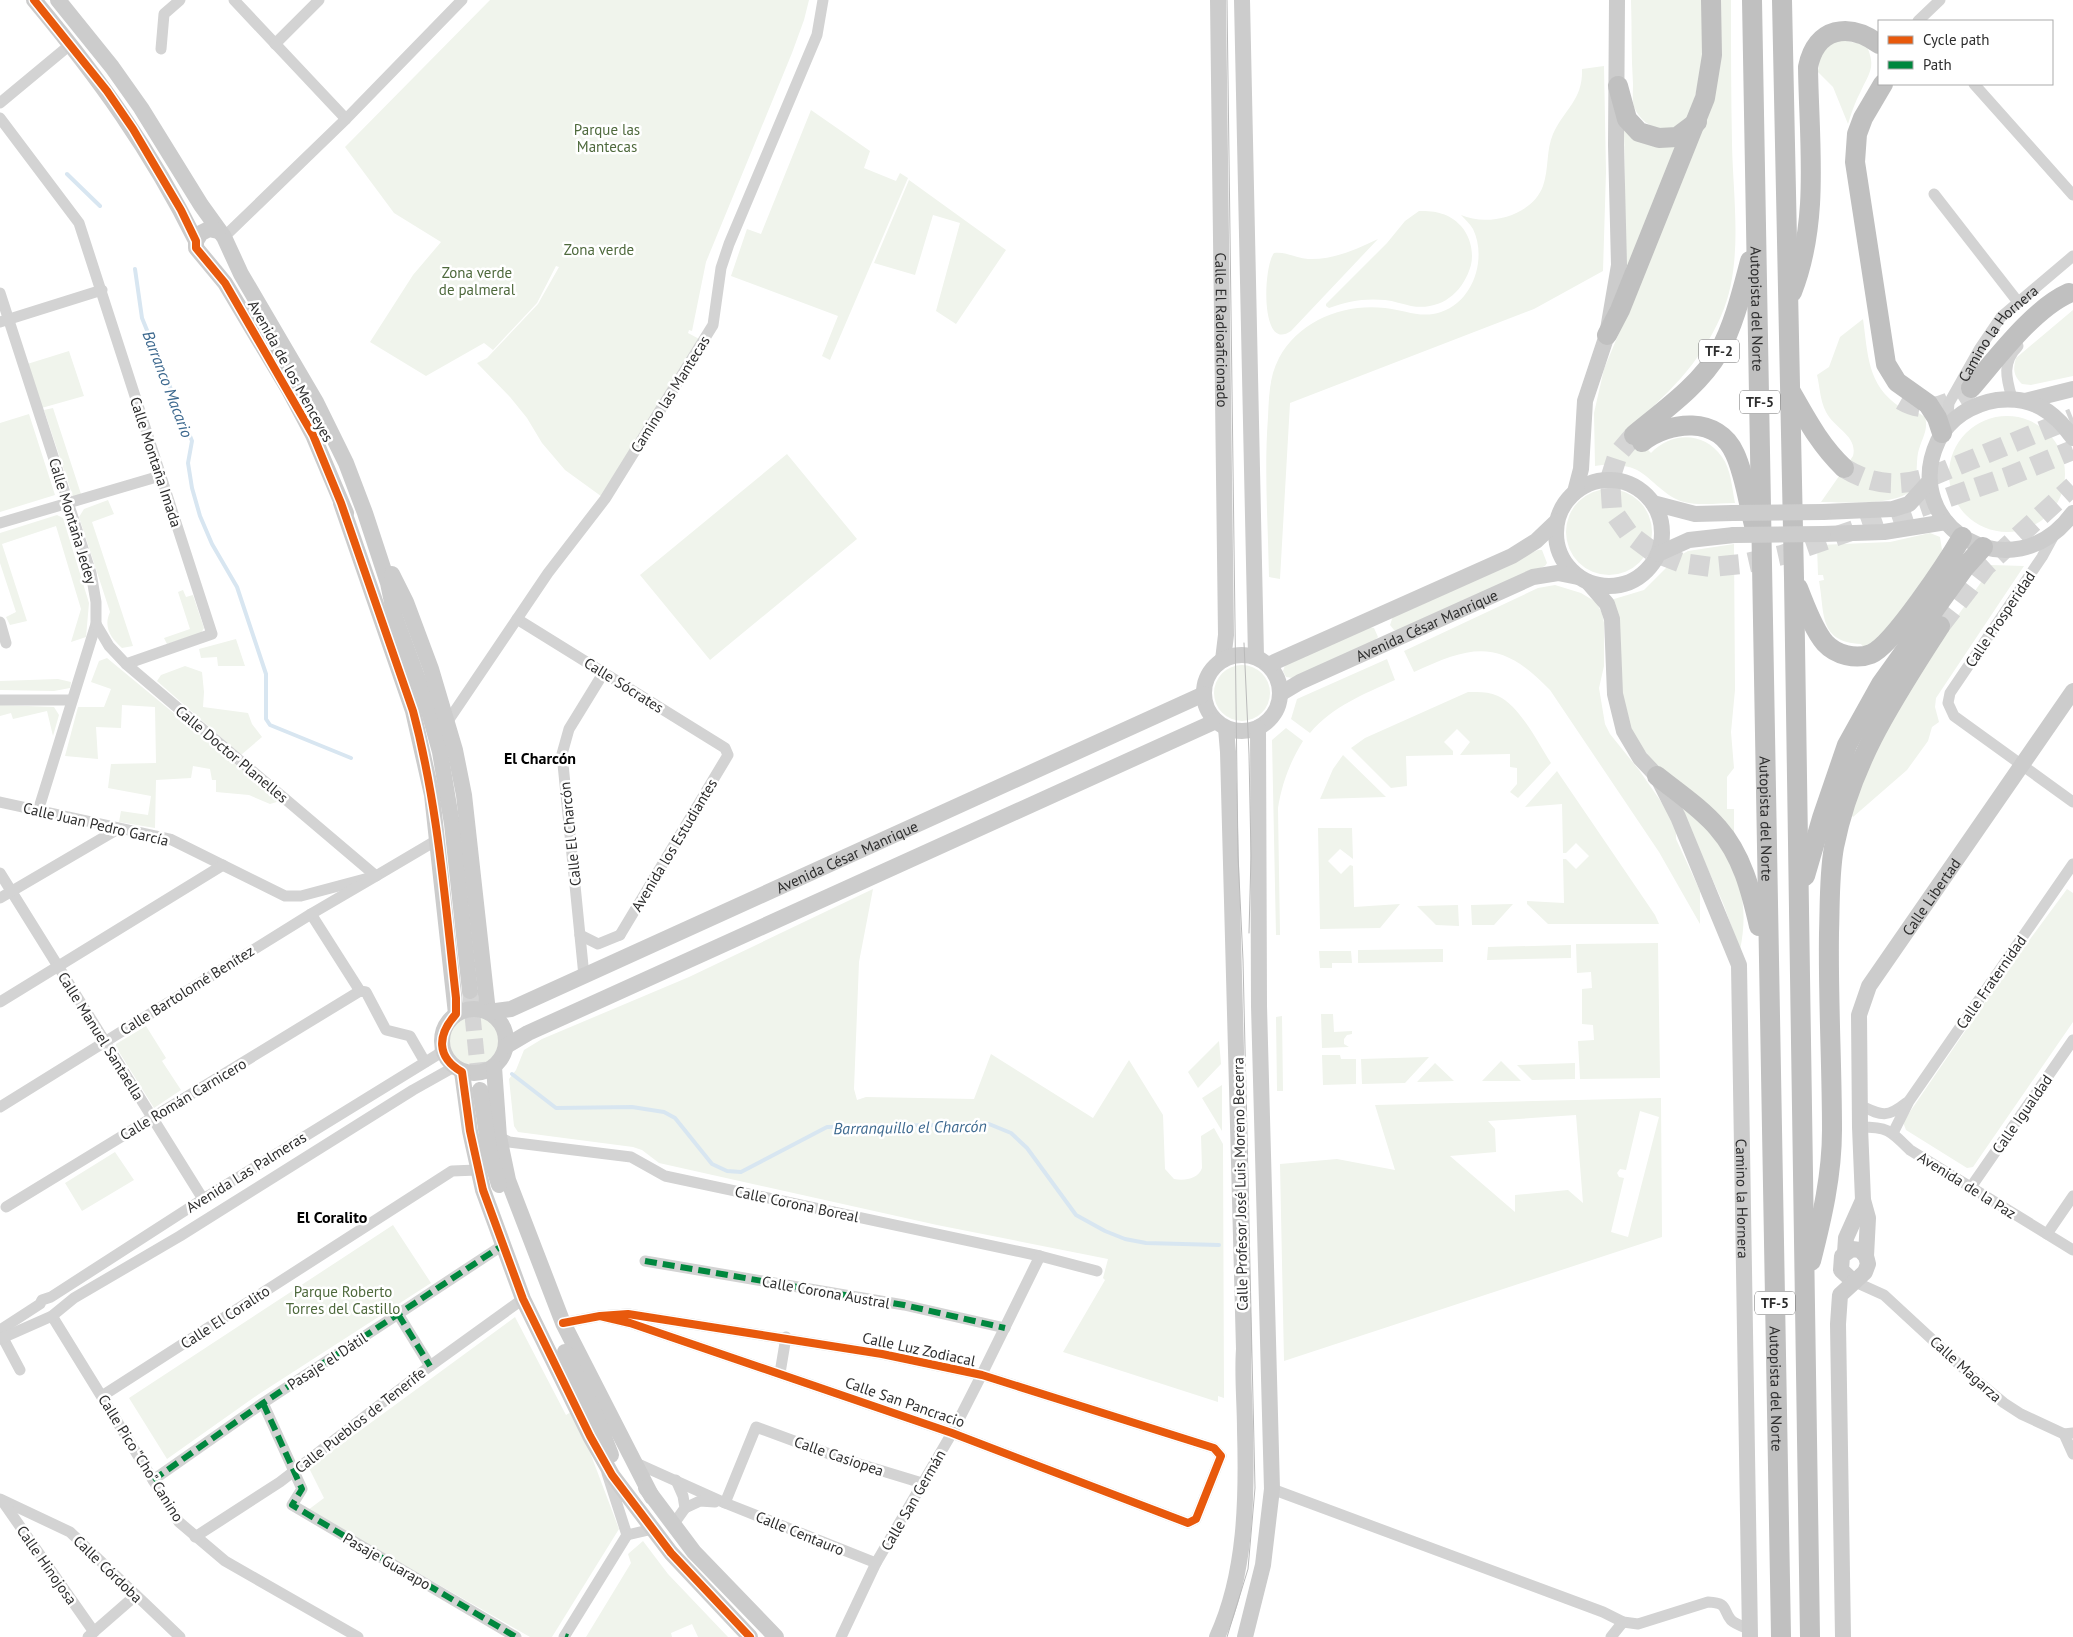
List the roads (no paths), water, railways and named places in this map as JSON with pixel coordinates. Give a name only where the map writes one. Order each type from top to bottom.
[{"type":"highway","points":[[1607,335],[1620,310],[1697,122],[1705,98],[1712,55],[1711,0]]},
{"type":"highway","name":"Autopista del Norte","points":[[1752,0],[1781,1637]]},
{"type":"highway","name":"Autopista del Norte","points":[[1782,0],[1794,578],[1810,1637]]},
{"type":"highway","points":[[1783,52],[1795,0]]},
{"type":"highway","points":[[1788,301],[1801,269],[1807,242],[1810,195],[1808,67],[1810,56],[1817,44],[1829,33],[1857,31],[1878,43]]},
{"type":"highway","points":[[1882,85],[1862,118],[1857,134],[1855,162],[1886,364],[1897,382],[1928,404],[1944,429]]},
{"type":"highway","points":[[1618,86],[1627,119],[1639,132],[1658,138],[1677,136],[1697,122]]},
{"type":"highway","points":[[1857,177],[1856,253],[1872,351],[1875,366],[1884,384],[1901,400]]},
{"type":"highway","name":"TF-2","points":[[1756,237],[1740,300],[1719,352],[1690,389],[1637,440],[1667,427],[1686,424],[1708,428],[1725,440],[1735,452],[1742,474],[1763,568]]},
{"type":"highway","points":[[1971,388],[2018,333],[2059,297],[2071,291]]},
{"type":"highway","points":[[1789,388],[1814,434],[1828,453],[1844,468]]},
{"type":"highway","points":[[1794,578],[1825,643],[1835,651],[1848,656],[1871,654],[1881,648],[1896,630],[1962,537]]},
{"type":"highway","points":[[1799,902],[1822,818],[1847,745],[1881,684],[1965,567],[1983,547]]},
{"type":"highway","points":[[1804,1286],[1825,1205],[1832,1142],[1829,954],[1830,900],[1834,848],[1850,786],[1870,741],[1940,626]]},
{"type":"highway","points":[[1657,776],[1718,828],[1731,847],[1751,890],[1768,968]]},
{"type":"street","points":[[34,0],[71,44],[133,129],[181,210],[196,241],[196,248],[206,258],[215,259],[223,254],[223,237],[346,119],[462,0]]},
{"type":"street","name":"Avenida de los Menceyes","points":[[58,0],[112,67],[141,108],[223,237],[316,402],[346,463],[365,513]]},
{"type":"street","points":[[160,49],[164,14],[180,0]]},
{"type":"street","points":[[234,0],[346,119]]},
{"type":"street","points":[[275,44],[319,0]]},
{"type":"street","name":"Camino las Mantecas","points":[[448,721],[548,573],[605,499],[713,325],[721,268],[729,244],[817,35],[823,0]]},
{"type":"street","name":"Calle El Radioaficionado","points":[[1218,0],[1226,635],[1223,660]]},
{"type":"street","name":"Calle El Radioaficionado","points":[[1242,0],[1262,661]]},
{"type":"street","points":[[1574,492],[1597,481],[1623,481],[1645,494],[1653,503],[1660,520],[1662,537],[1658,554],[1646,571],[1629,582],[1609,586],[1584,580],[1568,567],[1560,553],[1556,537],[1557,521],[1563,505],[1574,492],[1581,469],[1585,401],[1607,335],[1619,265],[1616,145],[1618,86],[1617,0]]},
{"type":"street","points":[[1919,20],[1940,0]]},
{"type":"street","points":[[0,103],[71,44]]},
{"type":"street","points":[[1975,85],[2073,195]]},
{"type":"street","name":"Calle Montaña Imada","points":[[0,118],[79,223],[212,634],[126,664]]},
{"type":"street","points":[[1934,194],[2018,302]]},
{"type":"street","points":[[196,241],[201,233],[209,229],[223,237]]},
{"type":"street","name":"Camino la Hornera","points":[[1944,429],[1949,403],[1980,348],[2001,317],[2073,256]]},
{"type":"street","name":"Avenida de los Menceyes","points":[[206,258],[225,283],[313,435],[341,503]]},
{"type":"street","points":[[5,320],[102,290]]},
{"type":"street","name":"Camino la Hornera","points":[[2018,400],[2005,371],[2008,362],[2014,350],[2071,291]]},
{"type":"street","name":"Calle Montaña Jedey","points":[[0,293],[5,320],[69,503],[91,573],[96,602],[96,624],[38,811]]},
{"type":"street","points":[[2073,388],[2018,400],[1984,402],[1959,415],[1944,429],[1932,453],[1929,482],[1936,504],[1946,522],[1962,537],[1983,547],[2004,552],[2029,548],[2054,535],[2073,514]]},
{"type":"street","points":[[2018,400],[2047,409],[2060,420],[2073,438]]},
{"type":"street","points":[[0,523],[160,476]]},
{"type":"street","points":[[1653,503],[1695,514],[1893,509],[1909,504],[1929,482]]},
{"type":"street","points":[[341,503],[374,580],[395,617]]},
{"type":"street","points":[[341,503],[413,711],[432,795],[456,1014]]},
{"type":"street","points":[[365,513],[388,583],[395,617],[426,701],[440,752],[452,824],[470,991]]},
{"type":"street","points":[[365,513],[406,602],[431,668],[448,721],[464,795],[488,1012]]},
{"type":"street","name":"Avenida César Manrique","points":[[1262,661],[1512,556],[1536,541],[1557,521]]},
{"type":"street","points":[[1658,554],[1689,540],[1734,535],[1884,532],[1946,522]]},
{"type":"street","name":"Calle Prosperidad","points":[[2020,765],[1954,716],[1948,703],[1950,693],[2042,557],[2054,535]]},
{"type":"street","name":"Avenida César Manrique","points":[[1280,694],[1300,682],[1526,580],[1558,573],[1584,580]]},
{"type":"street","name":"Camino la Hornera","points":[[1584,580],[1607,604],[1612,619],[1614,688],[1620,720],[1629,741],[1657,776],[1686,835],[1739,965],[1749,1633]]},
{"type":"street","name":"Calle Sócrates","points":[[517,619],[725,748],[728,755]]},
{"type":"street","points":[[0,622],[6,643]]},
{"type":"street","name":"Calle Doctor Planelles","points":[[96,624],[109,646],[126,664],[376,876]]},
{"type":"street","points":[[1236,655],[1262,661],[1277,679],[1280,694],[1274,714],[1258,728],[1242,731],[1221,724],[1207,709],[1204,694],[1208,674],[1223,660],[1236,655]]},
{"type":"street","name":"Calle El Charcón","points":[[584,976],[562,754],[569,729],[604,672]]},
{"type":"street","name":"Calle Libertad","points":[[1866,1262],[1868,1218],[1863,1200],[1859,1105],[1859,1015],[1869,986],[2020,765],[2073,691]]},
{"type":"street","name":"Avenida César Manrique","points":[[488,1012],[511,1009],[971,802],[1204,694]]},
{"type":"street","points":[[0,700],[71,700]]},
{"type":"street","name":"Avenida César Manrique","points":[[506,1046],[528,1032],[982,825],[1221,724]]},
{"type":"street","name":"Calle Profesor José Luis Moreno Becerra","points":[[1217,1637],[1225,1619],[1240,1554],[1244,1520],[1246,1453],[1242,1379],[1244,1349],[1228,752],[1221,724]]},
{"type":"street","name":"Calle Profesor José Luis Moreno Becerra","points":[[1245,1637],[1263,1564],[1272,1490],[1268,1408],[1270,1379],[1267,1352],[1260,1024],[1258,728]]},
{"type":"street","name":"Avenida los Estudiantes","points":[[620,935],[728,755]]},
{"type":"street","points":[[2020,765],[2073,802]]},
{"type":"street","name":"Calle Juan Pedro García","points":[[0,802],[170,839],[285,896],[300,896],[376,876],[437,840]]},
{"type":"street","points":[[971,802],[982,825]]},
{"type":"street","points":[[0,898],[118,829]]},
{"type":"street","name":"Calle Fraternidad","points":[[1893,1133],[1909,1101],[2073,864]]},
{"type":"street","points":[[0,1002],[223,866]]},
{"type":"street","name":"Calle Manuel Santaella","points":[[0,873],[203,1199]]},
{"type":"street","name":"Calle Bartolomé Benítez","points":[[0,1107],[104,1041],[376,876]]},
{"type":"street","points":[[740,906],[752,930]]},
{"type":"street","points":[[311,914],[360,991],[366,992],[386,1030],[410,1036],[425,1062]]},
{"type":"street","points":[[580,935],[598,944],[620,935],[628,957]]},
{"type":"street","name":"Calle Román Carnicero","points":[[6,1207],[360,991]]},
{"type":"street","points":[[478,1009],[488,1012],[497,1018],[504,1028],[506,1046],[502,1058],[494,1068],[485,1072],[473,1074],[458,1069],[446,1058],[443,1049],[442,1041],[446,1026],[456,1014],[464,1010],[478,1009]]},
{"type":"street","name":"Calle Igualdad","points":[[1971,1188],[2073,1040]]},
{"type":"street","name":"Avenida Las Palmeras","points":[[50,1297],[443,1049]]},
{"type":"street","points":[[494,1068],[499,1137],[508,1180],[563,1323],[652,1497]]},
{"type":"street","points":[[458,1069],[477,1170],[523,1299],[601,1455],[612,1475],[653,1529],[694,1579],[750,1637]]},
{"type":"street","name":"Avenida Las Palmeras","points":[[1,1336],[53,1314],[74,1298],[180,1236],[413,1090],[458,1069]]},
{"type":"street","points":[[480,1090],[490,1154],[501,1190],[551,1321],[595,1414],[612,1459],[634,1502]]},
{"type":"street","name":"Calle Fraternidad","points":[[1859,1105],[1886,1115],[1895,1112],[1909,1101]]},
{"type":"street","points":[[1860,1127],[1880,1127],[1893,1133]]},
{"type":"street","name":"Avenida de la Paz","points":[[1893,1133],[1910,1150],[2073,1250]]},
{"type":"street","name":"Calle Corona Boreal","points":[[499,1137],[509,1142],[631,1157],[665,1176],[1040,1256],[1097,1271]]},
{"type":"street","name":"Calle El Coralito","points":[[102,1396],[452,1171],[477,1170]]},
{"type":"street","points":[[2046,1234],[2073,1196]]},
{"type":"street","points":[[1853,1281],[1844,1273],[1840,1265],[1845,1253],[1846,1238],[1863,1200]]},
{"type":"street","name":"Pasaje el Dátil","points":[[153,1480],[264,1403],[503,1245]]},
{"type":"street","points":[[1843,1637],[1838,1324],[1840,1296],[1866,1262],[1856,1249],[1845,1253]]},
{"type":"street","name":"Calle San Germán","points":[[840,1637],[876,1563],[952,1433],[982,1376],[1040,1256]]},
{"type":"street","name":"Calle Corona Austral","points":[[645,1261],[904,1305],[1005,1328]]},
{"type":"street","name":"Calle Magarza","points":[[1866,1262],[1877,1290],[2004,1403],[2021,1414],[2068,1434]]},
{"type":"street","name":"Calle Magarza","points":[[1853,1281],[1861,1287],[1877,1290]]},
{"type":"street","points":[[20,1370],[1,1336],[40,1304],[42,1300],[50,1297],[58,1304],[53,1314],[40,1310],[40,1304]]},
{"type":"street","name":"Calle Pueblos de Tenerife","points":[[195,1537],[294,1471],[430,1366],[523,1299]]},
{"type":"street","name":"Calle Pico \"Cho\" Canino","points":[[53,1314],[179,1522],[226,1561],[358,1637]]},
{"type":"street","points":[[398,1314],[430,1366]]},
{"type":"street","name":"Calle Luz Zodiacal","points":[[563,1323],[600,1316],[628,1314],[786,1337],[882,1354],[982,1376],[1214,1448],[1221,1456],[1196,1519]]},
{"type":"street","name":"Calle San Pancracio","points":[[600,1316],[630,1323],[952,1433],[1188,1523],[1196,1519]]},
{"type":"street","points":[[780,1374],[786,1337]]},
{"type":"street","points":[[264,1403],[294,1471]]},
{"type":"street","points":[[595,1414],[652,1497],[694,1552],[776,1637]]},
{"type":"street","name":"Calle Casiopea","points":[[725,1503],[756,1428],[843,1459],[922,1483]]},
{"type":"street","points":[[2068,1434],[2073,1454]]},
{"type":"street","points":[[601,1455],[627,1535]]},
{"type":"street","points":[[636,1463],[725,1503]]},
{"type":"street","name":"Pasaje Guarapo","points":[[294,1471],[302,1489],[292,1506],[516,1637]]},
{"type":"street","points":[[676,1480],[683,1496],[685,1508]]},
{"type":"street","points":[[1272,1490],[1603,1612],[1623,1622],[1638,1624],[1708,1602],[1718,1602],[1727,1609],[1731,1620],[1749,1633]]},
{"type":"street","name":"Calle Córdoba","points":[[1,1500],[70,1532],[180,1637]]},
{"type":"street","name":"Calle Hinojosa","points":[[1,1500],[91,1634]]},
{"type":"street","points":[[673,1526],[685,1508],[700,1501],[725,1503]]},
{"type":"street","name":"Calle Centauro","points":[[725,1503],[876,1563]]},
{"type":"street","points":[[566,1637],[627,1535],[653,1529]]},
{"type":"street","points":[[91,1634],[135,1596]]},
{"type":"street","points":[[1611,1637],[1623,1622]]},
{"type":"waterway","points":[[67,174],[100,206]]},
{"type":"waterway","name":"Barranco Macario","points":[[135,269],[142,318],[192,441],[188,463],[192,488],[200,516],[212,544],[237,587],[266,674],[266,719],[270,725],[351,758]]},
{"type":"waterway","name":"Barranquillo el Charcón","points":[[512,1074],[556,1108],[632,1107],[664,1112],[675,1118],[712,1164],[727,1171],[741,1172],[827,1127],[989,1124],[1011,1133],[1027,1148],[1076,1215],[1105,1231],[1125,1239],[1146,1243],[1219,1245]]},
{"type":"tunnel","points":[[1901,400],[1911,405],[1929,408],[1946,404],[1971,388]]},
{"type":"tunnel","points":[[1844,468],[1864,478],[1884,483],[1916,481],[2073,418]]},
{"type":"tunnel","points":[[1634,435],[1618,454],[1610,479],[1612,510],[1629,534],[1653,552],[1682,563],[1711,567],[1742,564],[1782,555],[2007,477],[2073,450]]},
{"type":"tunnel","points":[[1940,626],[1986,566],[2073,486]]},
{"type":"tunnel","points":[[470,991],[480,1090]]},
{"type":"tram line","points":[[1227,0],[1238,856],[1243,960],[1255,1488],[1248,1569],[1227,1637]]},
{"type":"tram line","points":[[1244,643],[1251,856],[1249,933]]},
{"type":"district","name":"El Charcón","points":[[540,758]]},
{"type":"district","name":"El Coralito","points":[[332,1217]]},
{"type":"park label","name":"Parque las Mantecas","points":[[607,138]]},
{"type":"park label","name":"Zona verde","points":[[599,249]]},
{"type":"park label","name":"Zona verde de palmeral","points":[[477,280]]},
{"type":"park label","name":"Parque Roberto Torres del Castillo","points":[[343,1300]]}]
